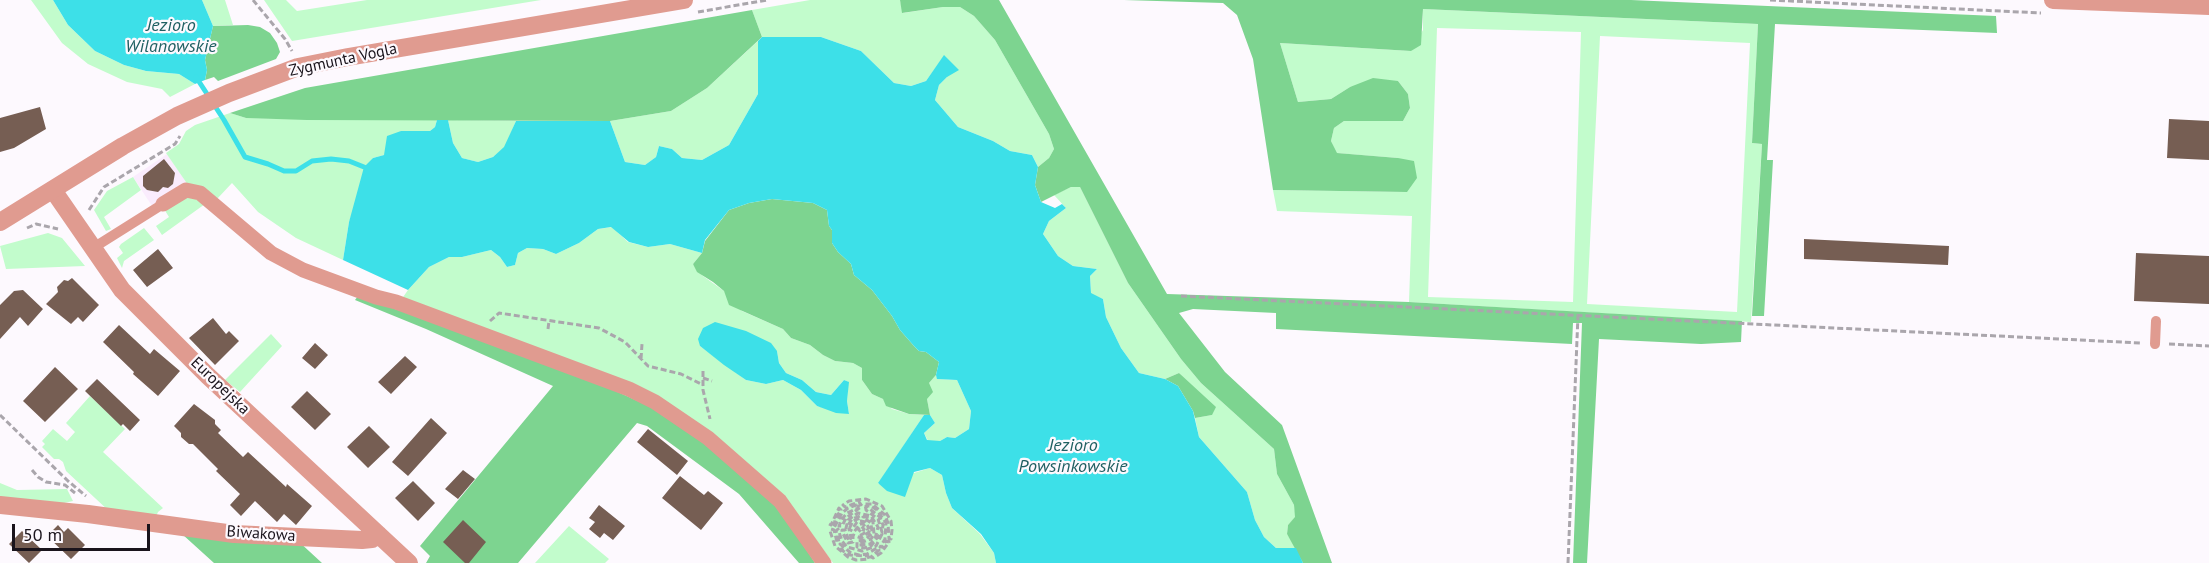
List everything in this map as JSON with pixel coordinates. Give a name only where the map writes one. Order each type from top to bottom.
[{"type":"street","name":"Zygmunta Vogla","points":[[0,222],[123,146],[180,124],[229,93],[298,67],[684,0]]},
{"type":"street","points":[[2048,7],[2209,6]]},
{"type":"street","name":"Europejska","points":[[53,190],[129,297],[216,383],[409,563]]},
{"type":"street","points":[[163,204],[186,190],[200,193],[256,242],[290,264],[629,388],[655,402],[708,438],[780,501],[824,563]]},
{"type":"street","name":"Biwakowa","points":[[0,505],[88,513],[234,534],[362,540],[372,539],[378,534]]},
{"type":"lane","points":[[93,248],[163,204]]},
{"type":"lane","points":[[2155,344],[2156,321]]},
{"type":"path","points":[[253,0],[285,39],[294,57]]},
{"type":"path","points":[[1770,0],[2048,7]]},
{"type":"path","points":[[89,210],[104,187],[175,144],[180,124]]},
{"type":"path","points":[[20,231],[36,224],[59,229]]},
{"type":"path","points":[[1181,296],[2209,346]]},
{"type":"path","points":[[477,332],[499,314],[599,328],[625,342],[641,361],[655,369],[681,374],[703,385]]},
{"type":"path","points":[[1568,563],[1578,315]]},
{"type":"path","points":[[548,329],[549,321]]},
{"type":"path","points":[[641,361],[642,344]]},
{"type":"path","points":[[703,371],[703,385],[710,417],[708,438]]},
{"type":"path","points":[[703,378],[712,381]]},
{"type":"path","points":[[0,415],[68,481]]},
{"type":"path","points":[[32,470],[38,477],[54,484],[65,485],[81,499]]},
{"type":"path","points":[[829,524],[831,525],[839,508],[841,510],[835,519],[834,528],[842,513],[859,504],[858,508],[846,513],[839,526],[842,526],[846,518],[862,506],[859,502],[845,507],[843,505],[857,499],[866,499],[882,506],[891,521],[891,539],[888,539],[888,523],[885,515],[872,504],[865,504],[866,510],[878,519],[882,532],[883,525],[880,518],[866,506],[877,510],[886,523],[885,539],[880,547],[886,541],[889,542],[881,553],[873,558],[871,555],[879,549],[859,555],[851,553],[840,544],[843,551],[850,555],[869,557],[869,559],[856,560],[848,557],[835,546],[830,531],[834,530],[837,542],[839,542],[836,531],[838,529],[842,541],[848,547],[862,551],[876,546],[882,534],[871,546],[857,547],[857,541],[865,540],[872,533],[871,523],[863,517],[873,522],[874,534],[871,539],[859,545],[870,544],[875,539],[878,527],[871,516],[858,513],[848,520],[846,528],[852,519],[860,516],[850,527],[853,528],[857,522],[861,521],[865,522],[869,528],[860,524],[854,532],[849,530],[851,538],[849,541],[845,530],[842,532],[848,543],[853,542],[853,535],[861,538],[869,532],[862,535],[861,532]]},
{"type":"shaded area","points":[[167,154],[188,185],[152,206],[133,177]]},
{"type":"green space","points":[[31,0],[53,0],[68,25],[95,51],[124,65],[146,71],[179,74],[195,84],[170,97],[162,89],[127,82],[88,64],[62,43]]},
{"type":"green space","points":[[202,0],[225,0],[233,25],[213,26]]},
{"type":"green space","points":[[264,0],[286,0],[297,11],[367,0],[541,0],[292,41]]},
{"type":"green space","points":[[810,0],[900,0],[903,13],[960,7],[974,16],[995,40],[1049,134],[1054,149],[1049,158],[1038,167],[1032,155],[1010,151],[993,141],[958,127],[935,100],[939,85],[947,77],[944,56],[926,81],[911,86],[894,83],[861,51],[821,37],[762,37],[752,10]]},
{"type":"green space","points":[[900,0],[999,0],[1167,294],[1409,302],[1742,321],[1741,342],[1701,344],[1599,339],[1587,563],[1573,563],[1582,323],[1573,323],[1572,344],[1276,329],[1276,313],[1193,309],[1179,313],[1225,372],[1282,425],[1332,563],[1303,563],[1287,534],[1288,525],[1295,517],[1294,505],[1277,474],[1274,449],[1201,383],[1181,359],[1128,283],[1080,187],[1071,187],[1041,202],[1035,185],[1038,167],[1049,158],[1054,149],[1049,134],[995,40],[974,16],[960,7],[902,13]]},
{"type":"green space","points":[[1124,0],[1631,0],[1996,16],[1997,33],[1775,24],[1767,160],[1773,160],[1764,316],[1752,316],[1762,144],[1752,143],[1758,24],[1423,9],[1421,45],[1411,51],[1280,43],[1298,102],[1331,99],[1350,87],[1373,78],[1398,81],[1408,94],[1410,108],[1403,121],[1344,121],[1334,128],[1331,141],[1337,153],[1414,161],[1417,178],[1407,192],[1273,190],[1253,59],[1237,15],[1223,3]]},
{"type":"green space","points":[[1423,9],[1758,24],[1752,143],[1762,144],[1751,322],[1409,302],[1412,216],[1277,211],[1273,190],[1407,192],[1398,158],[1336,153],[1331,141],[1334,128],[1344,121],[1403,121],[1410,108],[1408,94],[1398,81],[1350,87],[1331,99],[1298,102],[1280,43],[1411,51],[1423,30]],"holes":[[[1437,28],[1581,32],[1573,302],[1428,297]],[[1600,36],[1750,43],[1737,312],[1587,304]]]},
{"type":"green space","points":[[752,10],[762,37],[707,88],[671,111],[610,121],[307,120],[246,118],[230,113],[305,88]]},
{"type":"green space","points":[[213,26],[260,27],[270,33],[280,52],[276,59],[218,81],[214,77],[205,80],[207,70],[205,60]]},
{"type":"green space","points":[[758,41],[758,94],[729,145],[702,160],[682,158],[672,149],[659,146],[656,157],[645,165],[625,162],[610,121],[671,111],[707,88]]},
{"type":"green space","points":[[230,113],[246,118],[437,120],[435,127],[430,131],[401,131],[384,155],[373,158],[349,222],[343,260],[296,238],[258,212],[232,183],[217,199],[188,185],[166,153],[179,144],[186,131],[195,125]]},
{"type":"green space","points":[[448,120],[516,121],[505,147],[493,157],[478,162],[462,158],[453,143]]},
{"type":"green space","points":[[133,177],[141,190],[104,217],[111,229],[106,231],[94,210],[107,191]]},
{"type":"green space","points":[[1071,187],[1080,187],[1128,283],[1181,359],[1201,383],[1274,449],[1277,474],[1294,505],[1296,517],[1288,525],[1287,534],[1296,548],[1276,548],[1264,537],[1255,520],[1247,492],[1199,437],[1195,418],[1212,415],[1179,373],[1165,379],[1139,373],[1121,348],[1106,317],[1103,299],[1091,294],[1090,276],[1097,269],[1073,266],[1058,256],[1043,234],[1049,221],[1066,208],[1054,195]]},
{"type":"green space","points":[[189,194],[205,204],[162,235],[156,226],[169,217],[164,209]]},
{"type":"green space","points":[[772,199],[813,203],[827,210],[829,226],[832,230],[832,243],[851,264],[854,275],[872,290],[914,346],[939,362],[936,375],[929,383],[933,392],[927,399],[930,415],[909,414],[886,406],[883,399],[872,394],[862,380],[862,368],[853,363],[835,361],[810,345],[791,338],[783,329],[729,305],[724,291],[697,272],[693,264],[702,253],[705,241],[729,210],[749,203]]},
{"type":"green space","points":[[612,227],[628,242],[648,247],[670,244],[702,253],[693,264],[703,276],[724,291],[742,311],[783,329],[791,338],[810,345],[835,361],[853,363],[862,368],[862,380],[872,394],[883,399],[892,409],[924,415],[878,484],[930,468],[942,475],[952,508],[980,534],[994,553],[996,563],[833,563],[801,519],[758,474],[401,300],[429,267],[449,257],[462,257],[491,250],[507,267],[515,265],[518,253],[527,248],[543,249],[556,254],[579,243],[598,229]],"holes":[[[700,346],[777,351],[779,363],[786,373],[802,380],[816,392],[831,395],[844,380],[848,382],[849,414],[817,406],[801,390],[783,380],[766,384],[746,380]]]},
{"type":"green space","points":[[144,228],[154,240],[124,261],[122,268],[117,258],[123,253],[119,247]]},
{"type":"green space","points":[[48,233],[62,238],[85,266],[6,269],[0,246]]},
{"type":"green space","points":[[358,296],[564,368],[651,407],[704,443],[779,506],[815,563],[799,563],[739,494],[647,426],[637,423],[518,563],[426,563],[430,556],[420,546],[553,386],[355,300]]},
{"type":"green space","points":[[271,334],[282,346],[240,392],[225,380]]},
{"type":"green space","points":[[1179,373],[1216,407],[1212,415],[1195,418],[1178,386],[1165,379]]},
{"type":"green space","points":[[936,375],[938,379],[957,380],[971,411],[969,429],[955,438],[947,437],[940,441],[928,441],[924,433],[935,423],[930,415],[927,399],[929,383]]},
{"type":"green space","points":[[90,396],[125,429],[103,452],[163,508],[155,519],[110,512],[66,471],[63,462],[54,459],[42,447],[45,444],[42,441],[53,429],[67,441],[75,432],[66,423]]},
{"type":"green space","points":[[0,483],[17,490],[67,489],[73,501],[55,505],[0,497]]},
{"type":"green space","points":[[569,526],[609,559],[605,563],[535,563]]},
{"type":"green space","points":[[182,534],[297,540],[322,563],[214,563]]},
{"type":"water","name":"Jezioro Wilanowskie","points":[[53,0],[202,0],[213,26],[205,60],[207,70],[205,80],[195,84],[179,74],[146,71],[124,65],[95,51],[68,25]]},
{"type":"water","name":"Jezioro Powsinkowskie","points":[[762,37],[821,37],[861,51],[894,83],[911,86],[926,81],[944,55],[959,70],[939,85],[935,100],[958,127],[993,141],[1010,151],[1032,155],[1038,167],[1035,185],[1041,202],[1055,208],[1062,204],[1066,208],[1049,221],[1043,234],[1058,256],[1073,266],[1097,269],[1090,276],[1091,293],[1103,299],[1106,317],[1121,348],[1139,373],[1165,379],[1178,386],[1193,411],[1199,437],[1247,492],[1255,520],[1264,537],[1276,548],[1296,548],[1303,563],[996,563],[994,553],[981,534],[952,508],[942,475],[930,468],[914,472],[905,497],[887,491],[878,483],[924,415],[930,415],[935,423],[924,433],[927,440],[940,441],[947,437],[955,438],[969,429],[971,411],[957,380],[937,379],[939,362],[914,346],[872,290],[854,275],[851,264],[832,243],[832,230],[829,226],[827,210],[813,203],[772,199],[749,203],[729,210],[705,240],[702,253],[670,244],[648,247],[629,242],[611,227],[598,229],[579,243],[556,254],[543,249],[527,248],[518,253],[515,265],[507,267],[491,250],[462,257],[449,257],[429,267],[408,290],[343,260],[349,222],[364,167],[373,158],[384,155],[387,136],[401,131],[430,131],[435,127],[437,120],[448,120],[453,143],[462,158],[478,162],[493,157],[504,147],[516,121],[610,121],[625,162],[645,165],[656,157],[659,146],[672,149],[682,158],[702,160],[729,145],[758,94],[758,41]]},
{"type":"water","points":[[715,322],[746,331],[771,343],[786,373],[802,380],[816,392],[831,395],[844,380],[849,382],[847,401],[849,414],[836,413],[817,406],[801,390],[783,380],[766,384],[746,380],[724,365],[700,346],[698,339],[703,328]]},
{"type":"building","points":[[40,107],[46,129],[14,148],[0,152],[0,118]]},
{"type":"building","points":[[2169,119],[2209,121],[2209,160],[2167,158]]},
{"type":"building","points":[[164,159],[175,173],[173,184],[168,188],[163,187],[158,192],[147,190],[143,186],[143,176]]},
{"type":"building","points":[[1804,239],[1949,246],[1948,265],[1804,259]]},
{"type":"building","points":[[158,249],[173,268],[147,287],[133,270]]},
{"type":"building","points":[[2136,253],[2209,256],[2209,304],[2134,301]]},
{"type":"building","points":[[72,278],[99,305],[83,322],[78,317],[71,324],[46,304],[58,292],[57,287],[64,280],[68,281]]},
{"type":"building","points":[[23,290],[43,309],[28,326],[20,317],[0,339],[0,305],[14,291]]},
{"type":"building","points":[[213,318],[226,334],[229,331],[239,341],[215,365],[189,338]]},
{"type":"building","points":[[119,325],[150,354],[154,349],[180,371],[158,396],[133,374],[134,372],[103,342]]},
{"type":"building","points":[[315,343],[328,355],[315,369],[302,358]]},
{"type":"building","points":[[405,356],[417,367],[391,394],[378,382]]},
{"type":"building","points":[[55,367],[78,389],[45,422],[23,401]]},
{"type":"building","points":[[97,379],[140,420],[130,431],[123,424],[121,426],[85,391]]},
{"type":"building","points":[[307,391],[331,414],[315,430],[291,407]]},
{"type":"building","points":[[194,404],[215,420],[215,424],[221,430],[218,433],[243,457],[248,452],[286,487],[287,484],[312,506],[296,525],[284,514],[277,522],[255,501],[241,516],[230,505],[240,494],[193,444],[189,444],[181,437],[181,433],[174,426]]},
{"type":"building","points":[[431,418],[447,433],[408,476],[392,462]]},
{"type":"building","points":[[369,426],[390,447],[368,468],[347,447]]},
{"type":"building","points":[[648,429],[688,461],[677,475],[637,442]]},
{"type":"building","points":[[463,470],[475,479],[458,499],[445,489]]},
{"type":"building","points":[[680,476],[704,495],[708,491],[723,503],[701,530],[662,498]]},
{"type":"building","points":[[413,481],[435,503],[418,521],[395,498]]},
{"type":"building","points":[[599,505],[625,526],[613,540],[604,533],[600,538],[589,529],[595,522],[589,518]]},
{"type":"building","points":[[463,520],[486,542],[469,563],[465,563],[443,542]]},
{"type":"building","points":[[58,525],[64,532],[68,528],[85,545],[71,559],[47,536]]},
{"type":"building","points":[[22,531],[42,550],[29,563],[9,544]]},
{"type":"waterway","points":[[196,77],[245,157],[284,171],[296,171],[312,161],[331,159],[349,161],[364,167]]}]
